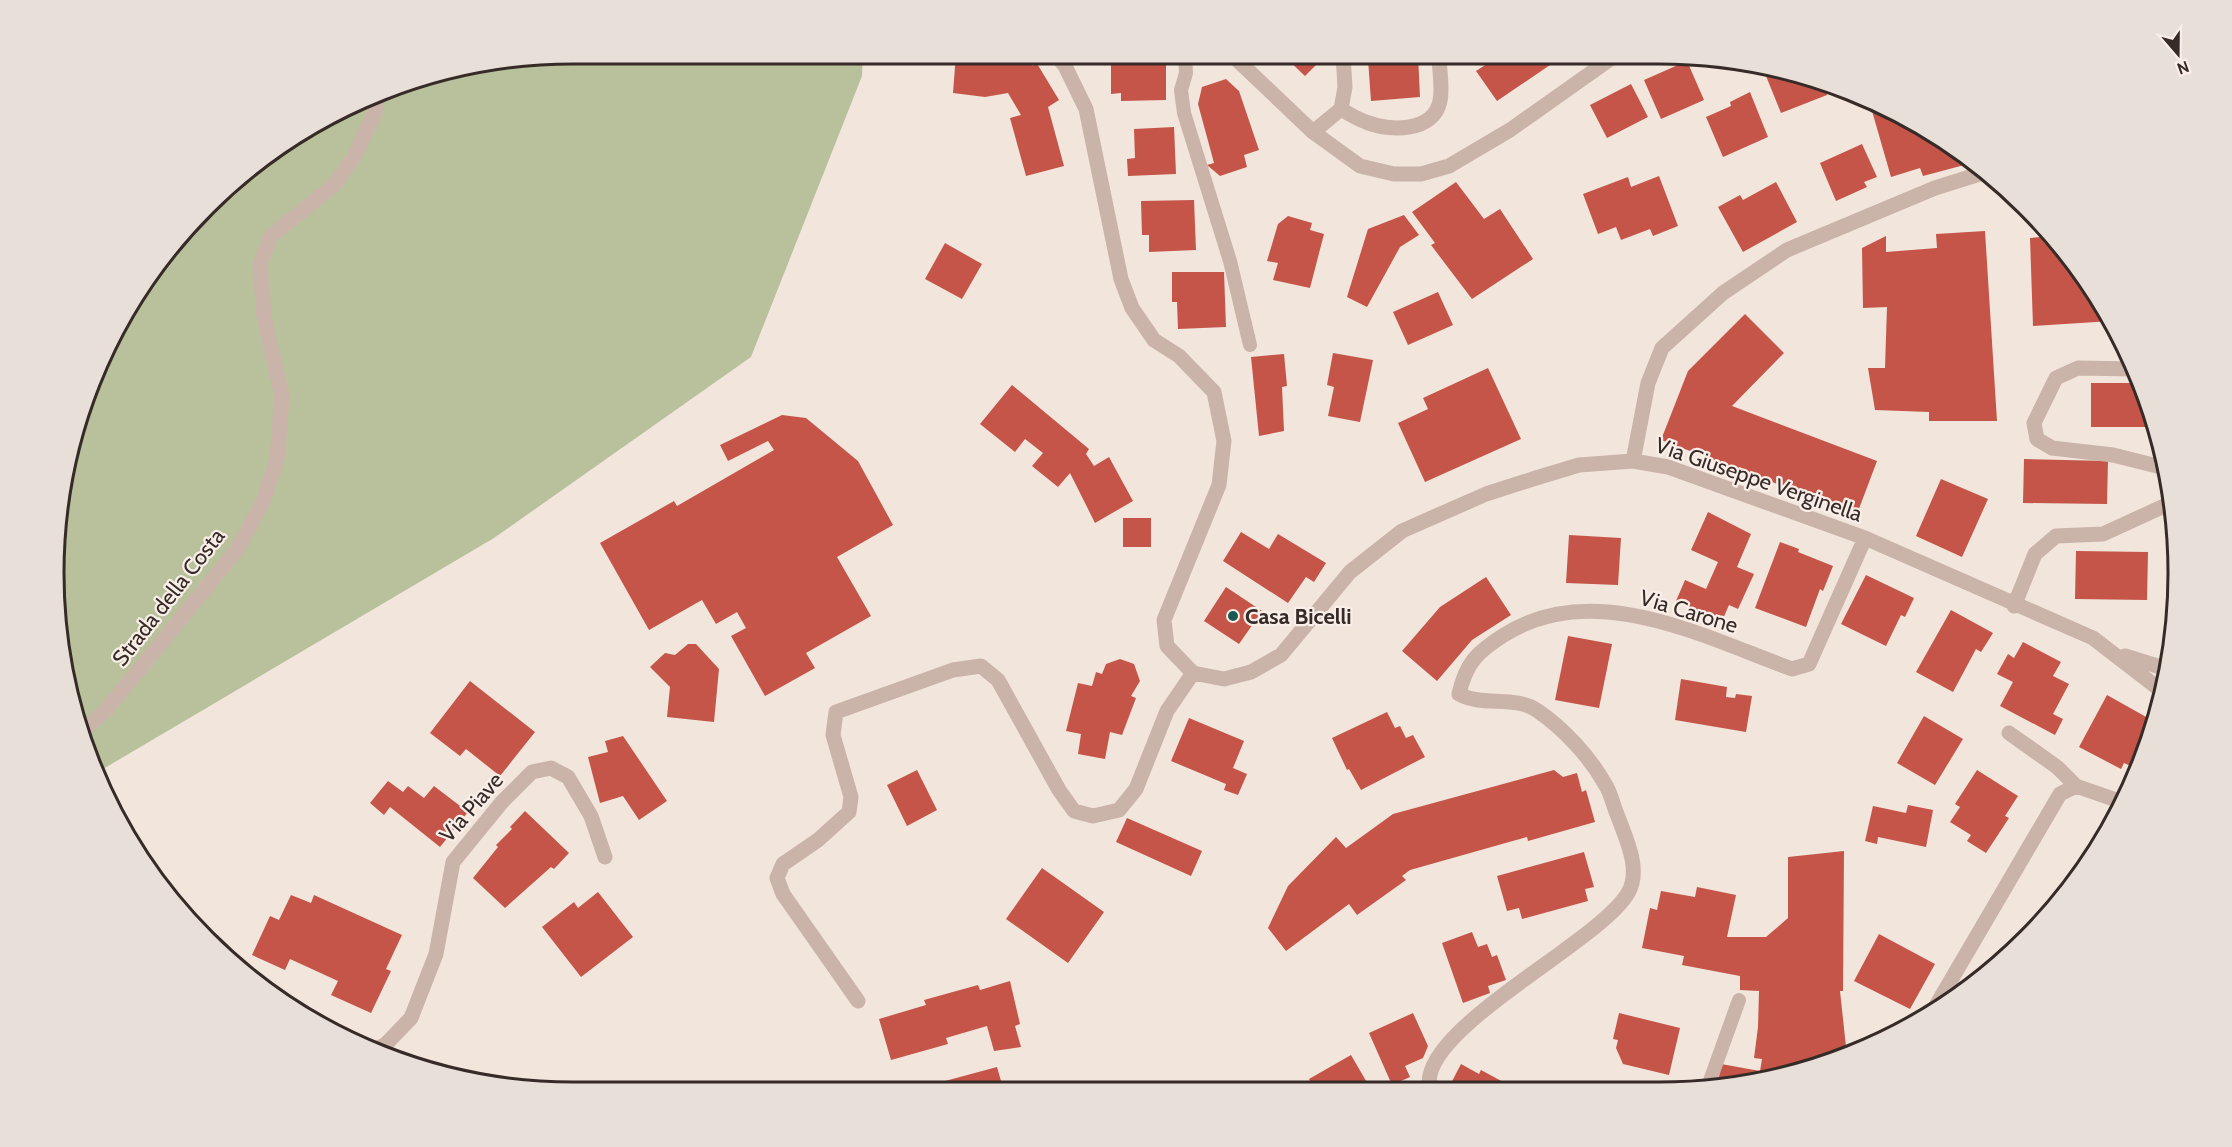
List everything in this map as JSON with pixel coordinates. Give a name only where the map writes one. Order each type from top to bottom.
[{"type":"street","points":[[858,1001],[783,894],[777,878],[783,864],[818,840],[849,812],[850,797],[833,735],[836,712],[953,670],[981,666],[998,680],[1059,790],[1074,812],[1093,816],[1119,810],[1136,789],[1167,711],[1193,673],[1167,646],[1164,620],[1219,485],[1224,441],[1214,392],[1179,356],[1154,340],[1132,308],[1121,279],[1086,109],[1063,64]]},
{"type":"street","points":[[1241,64],[1313,132],[1360,166],[1394,174],[1421,174],[1449,166],[1510,130],[1604,64]]},
{"type":"street","points":[[1313,132],[1341,109],[1345,87],[1344,64]]},
{"type":"street","points":[[1341,109],[1367,123],[1395,128],[1420,125],[1434,117],[1441,100],[1439,64]]},
{"type":"street","name":"Strada della Costa","points":[[88,726],[121,693],[236,551],[262,504],[277,460],[282,396],[264,316],[260,265],[271,236],[334,185],[347,167],[375,112],[376,105]]},
{"type":"street","points":[[1632,461],[1648,383],[1662,348],[1723,293],[1787,250],[1935,188],[1975,176]]},
{"type":"street","points":[[2124,369],[2078,368],[2056,378],[2034,423],[2037,439],[2052,448],[2113,455],[2156,466]]},
{"type":"street","name":"Via Giuseppe Verginella","points":[[1193,673],[1224,680],[1251,672],[1281,655],[1350,572],[1402,531],[1486,494],[1536,478],[1579,465],[1632,461],[1668,467],[1864,538],[2014,606],[2093,638],[2155,686]]},
{"type":"street","points":[[2014,606],[2035,554],[2056,536],[2103,534],[2163,507]]},
{"type":"street","name":"Via Carone","points":[[1428,1082],[1437,1058],[1462,1027],[1605,918],[1629,892],[1634,864],[1606,785],[1572,741],[1536,709],[1498,700],[1468,699],[1459,694],[1463,674],[1480,650],[1513,630],[1551,616],[1607,611],[1652,618],[1792,669],[1809,664],[1864,538]]},
{"type":"street","name":"Via Giuseppe Verginella","points":[[2111,651],[2159,666]]},
{"type":"street","points":[[2009,733],[2057,767],[2076,786],[2115,799]]},
{"type":"street","name":"Via Piave","points":[[383,1045],[411,1018],[436,954],[453,862],[502,802],[532,772],[551,768],[568,777],[591,816],[605,857]]},
{"type":"street","points":[[1941,997],[2060,794],[2076,786]]},
{"type":"lane","points":[[1186,64],[1186,73],[1181,90],[1184,113],[1230,261],[1250,345]]},
{"type":"lane","points":[[1710,1079],[1739,1000]]},
{"type":"green space","points":[[574,64],[863,64],[862,76],[751,357],[494,538],[103,769],[82,705],[69,640],[64,574],[74,474],[103,379],[133,319],[150,291],[191,238],[238,191],[291,150],[348,117],[410,92],[474,74]]},
{"type":"building","points":[[955,64],[1032,64],[1032,66],[1037,64],[1059,100],[1048,107],[1064,166],[1026,176],[1010,118],[1021,115],[1008,93],[985,97],[953,93]]},
{"type":"building","points":[[1111,64],[1166,65],[1166,100],[1121,101],[1121,93],[1111,94]]},
{"type":"building","points":[[1292,64],[1317,64],[1305,76]]},
{"type":"building","points":[[1368,64],[1418,64],[1420,97],[1371,101]]},
{"type":"building","points":[[1487,64],[1550,65],[1497,101],[1476,71]]},
{"type":"building","points":[[1678,65],[1689,66],[1704,100],[1661,119],[1644,80]]},
{"type":"building","points":[[1766,76],[1827,94],[1827,95],[1781,113]]},
{"type":"building","points":[[1226,79],[1239,91],[1259,150],[1244,155],[1247,167],[1220,176],[1207,165],[1214,163],[1198,104],[1202,87]]},
{"type":"building","points":[[1631,84],[1648,117],[1607,138],[1590,105]]},
{"type":"building","points":[[1750,92],[1768,137],[1723,157],[1706,117],[1731,106],[1730,102]]},
{"type":"building","points":[[1872,112],[1913,133],[1962,166],[1923,176],[1920,168],[1891,177]]},
{"type":"building","points":[[1174,127],[1176,174],[1128,176],[1127,159],[1135,158],[1134,129]]},
{"type":"building","points":[[1862,144],[1877,177],[1864,182],[1867,187],[1836,201],[1820,163]]},
{"type":"building","points":[[1659,176],[1678,226],[1653,236],[1650,229],[1621,240],[1616,227],[1598,234],[1583,194],[1628,177],[1631,187]]},
{"type":"building","points":[[1456,182],[1484,219],[1500,209],[1533,259],[1472,299],[1431,245],[1435,243],[1412,212]]},
{"type":"building","points":[[1776,182],[1797,222],[1743,252],[1718,207],[1740,195],[1743,200]]},
{"type":"building","points":[[1194,200],[1196,250],[1149,252],[1149,235],[1142,235],[1141,201]]},
{"type":"building","points":[[1404,215],[1419,235],[1400,247],[1367,307],[1347,297],[1368,229]]},
{"type":"building","points":[[1288,216],[1312,223],[1310,230],[1324,234],[1310,288],[1273,280],[1278,263],[1267,261],[1278,224]]},
{"type":"building","points":[[1985,231],[1997,421],[1929,421],[1929,412],[1875,410],[1868,368],[1885,368],[1887,307],[1863,308],[1862,248],[1886,236],[1886,252],[1937,248],[1936,234]]},
{"type":"building","points":[[2030,238],[2041,238],[2082,291],[2101,322],[2033,326]]},
{"type":"building","points":[[945,243],[982,264],[962,299],[925,279]]},
{"type":"building","points":[[1172,272],[1224,272],[1226,327],[1178,329],[1177,302],[1172,302]]},
{"type":"building","points":[[1438,292],[1453,325],[1408,345],[1393,312]]},
{"type":"building","points":[[1745,314],[1784,353],[1732,406],[1877,461],[1857,514],[1661,440],[1688,371]]},
{"type":"building","points":[[1333,353],[1373,360],[1360,422],[1328,416],[1334,387],[1327,385]]},
{"type":"building","points":[[1284,354],[1287,386],[1282,387],[1284,431],[1259,436],[1251,357]]},
{"type":"building","points":[[1488,368],[1521,439],[1425,482],[1398,423],[1428,409],[1423,398]]},
{"type":"building","points":[[2091,383],[2130,383],[2145,427],[2091,427]]},
{"type":"building","points":[[1012,385],[1089,449],[1086,454],[1094,466],[1109,457],[1133,501],[1095,523],[1070,473],[1058,487],[1032,466],[1043,453],[1025,439],[1015,452],[980,424]]},
{"type":"building","points":[[782,415],[806,418],[858,461],[893,525],[837,557],[871,616],[806,653],[815,668],[765,696],[731,636],[746,628],[737,612],[716,624],[702,600],[649,630],[600,543],[674,501],[677,506],[774,450],[768,441],[728,461],[720,445]]},
{"type":"building","points":[[2024,459],[2108,461],[2107,504],[2023,503]]},
{"type":"building","points":[[1941,479],[1988,499],[1962,557],[1916,536]]},
{"type":"building","points":[[1708,512],[1751,534],[1737,567],[1754,574],[1738,609],[1729,605],[1722,621],[1676,601],[1685,580],[1706,589],[1718,562],[1691,550]]},
{"type":"building","points":[[1123,518],[1151,518],[1151,547],[1123,547]]},
{"type":"building","points":[[1241,532],[1269,549],[1278,534],[1326,563],[1314,582],[1306,577],[1288,603],[1223,561]]},
{"type":"building","points":[[1569,535],[1621,538],[1618,585],[1566,583]]},
{"type":"building","points":[[1780,542],[1833,566],[1823,591],[1820,589],[1806,627],[1755,608]]},
{"type":"building","points":[[2076,551],[2148,552],[2147,600],[2075,599]]},
{"type":"building","points":[[1866,575],[1914,598],[1905,617],[1901,615],[1886,646],[1841,624]]},
{"type":"building","points":[[1486,577],[1511,615],[1472,640],[1437,681],[1402,651],[1440,607]]},
{"type":"building","name":"Casa Bicelli","points":[[1226,587],[1262,611],[1239,644],[1204,621]]},
{"type":"building","points":[[1951,610],[1993,633],[1981,652],[1976,649],[1953,692],[1916,672]]},
{"type":"building","points":[[1568,636],[1612,644],[1599,708],[1555,700]]},
{"type":"building","points":[[2023,642],[2061,662],[2053,676],[2069,684],[2053,714],[2063,719],[2055,735],[2000,706],[2013,682],[1997,674],[2008,654],[2014,658]]},
{"type":"building","points":[[688,644],[696,644],[719,669],[714,722],[667,717],[670,687],[650,667],[665,653],[675,655]]},
{"type":"building","points":[[1120,659],[1134,664],[1140,681],[1131,696],[1136,698],[1122,735],[1110,732],[1105,759],[1078,754],[1081,734],[1066,731],[1078,683],[1092,686],[1096,672],[1102,674],[1106,664]]},
{"type":"building","points":[[1681,679],[1727,687],[1726,697],[1735,698],[1736,694],[1752,696],[1746,732],[1675,720]]},
{"type":"building","points":[[470,681],[535,732],[500,776],[466,749],[460,756],[430,733]]},
{"type":"building","points":[[2107,695],[2146,717],[2130,766],[2124,763],[2121,769],[2079,747]]},
{"type":"building","points":[[1387,712],[1395,728],[1400,726],[1406,738],[1413,735],[1425,757],[1361,790],[1349,769],[1347,770],[1332,738]]},
{"type":"building","points":[[1924,716],[1963,739],[1935,785],[1897,763]]},
{"type":"building","points":[[1189,718],[1244,741],[1233,768],[1247,774],[1238,795],[1224,790],[1226,784],[1171,761]]},
{"type":"building","points":[[623,736],[667,801],[639,820],[623,796],[600,803],[588,757],[608,752],[605,741]]},
{"type":"building","points":[[917,770],[937,810],[907,826],[887,785]]},
{"type":"building","points":[[1554,770],[1563,777],[1577,773],[1582,792],[1586,790],[1595,822],[1528,841],[1527,837],[1410,870],[1402,876],[1406,880],[1357,915],[1349,904],[1286,951],[1268,928],[1288,886],[1336,837],[1346,848],[1393,814]]},
{"type":"building","points":[[1977,770],[2018,796],[2005,816],[2009,818],[1986,853],[1967,841],[1971,835],[1950,822],[1960,807],[1955,804]]},
{"type":"building","points":[[388,781],[403,792],[408,786],[424,798],[434,786],[468,812],[440,847],[390,807],[384,815],[370,803]]},
{"type":"building","points":[[1908,805],[1933,810],[1926,847],[1878,837],[1877,844],[1865,841],[1873,806],[1906,813]]},
{"type":"building","points":[[525,811],[569,853],[554,869],[551,867],[505,908],[473,878],[498,847],[496,845]]},
{"type":"building","points":[[1127,818],[1202,851],[1191,876],[1116,842]]},
{"type":"building","points":[[1844,851],[1843,991],[1840,991],[1846,1046],[1790,1065],[1758,1073],[1719,1079],[1721,1064],[1760,1071],[1762,1059],[1754,1058],[1759,991],[1740,990],[1740,976],[1682,965],[1684,956],[1642,948],[1650,908],[1657,910],[1661,891],[1695,897],[1697,887],[1736,895],[1727,937],[1766,937],[1788,918],[1788,857]]},
{"type":"building","points":[[1584,852],[1594,887],[1585,889],[1588,901],[1522,919],[1519,908],[1507,911],[1497,876]]},
{"type":"building","points":[[1042,868],[1104,912],[1068,963],[1006,919]]},
{"type":"building","points":[[598,892],[633,937],[581,977],[542,927],[574,902],[578,908]]},
{"type":"building","points":[[291,895],[311,903],[314,895],[402,935],[386,969],[391,971],[371,1013],[331,995],[338,981],[290,959],[285,970],[252,955],[270,916],[279,920]]},
{"type":"building","points":[[1472,932],[1478,947],[1487,944],[1492,957],[1497,955],[1506,980],[1488,986],[1490,993],[1463,1003],[1442,943]]},
{"type":"building","points":[[1879,934],[1935,964],[1910,1009],[1854,981]]},
{"type":"building","points":[[1010,981],[1020,1024],[1015,1026],[1021,1047],[994,1051],[987,1026],[946,1038],[948,1044],[891,1060],[879,1019],[926,1005],[924,1000],[978,985],[980,990]]},
{"type":"building","points":[[1413,1013],[1428,1046],[1423,1058],[1405,1066],[1410,1077],[1399,1082],[1391,1082],[1369,1033]]},
{"type":"building","points":[[1619,1013],[1680,1028],[1669,1075],[1623,1064],[1616,1048],[1618,1040],[1613,1039]]},
{"type":"building","points":[[1351,1055],[1367,1082],[1310,1082],[1309,1079]]},
{"type":"building","points":[[1461,1064],[1479,1074],[1481,1070],[1503,1082],[1452,1082]]},
{"type":"building","points":[[997,1067],[1001,1082],[945,1082]]},
{"type":"place","name":"Casa Bicelli","points":[[1233,616]]}]
